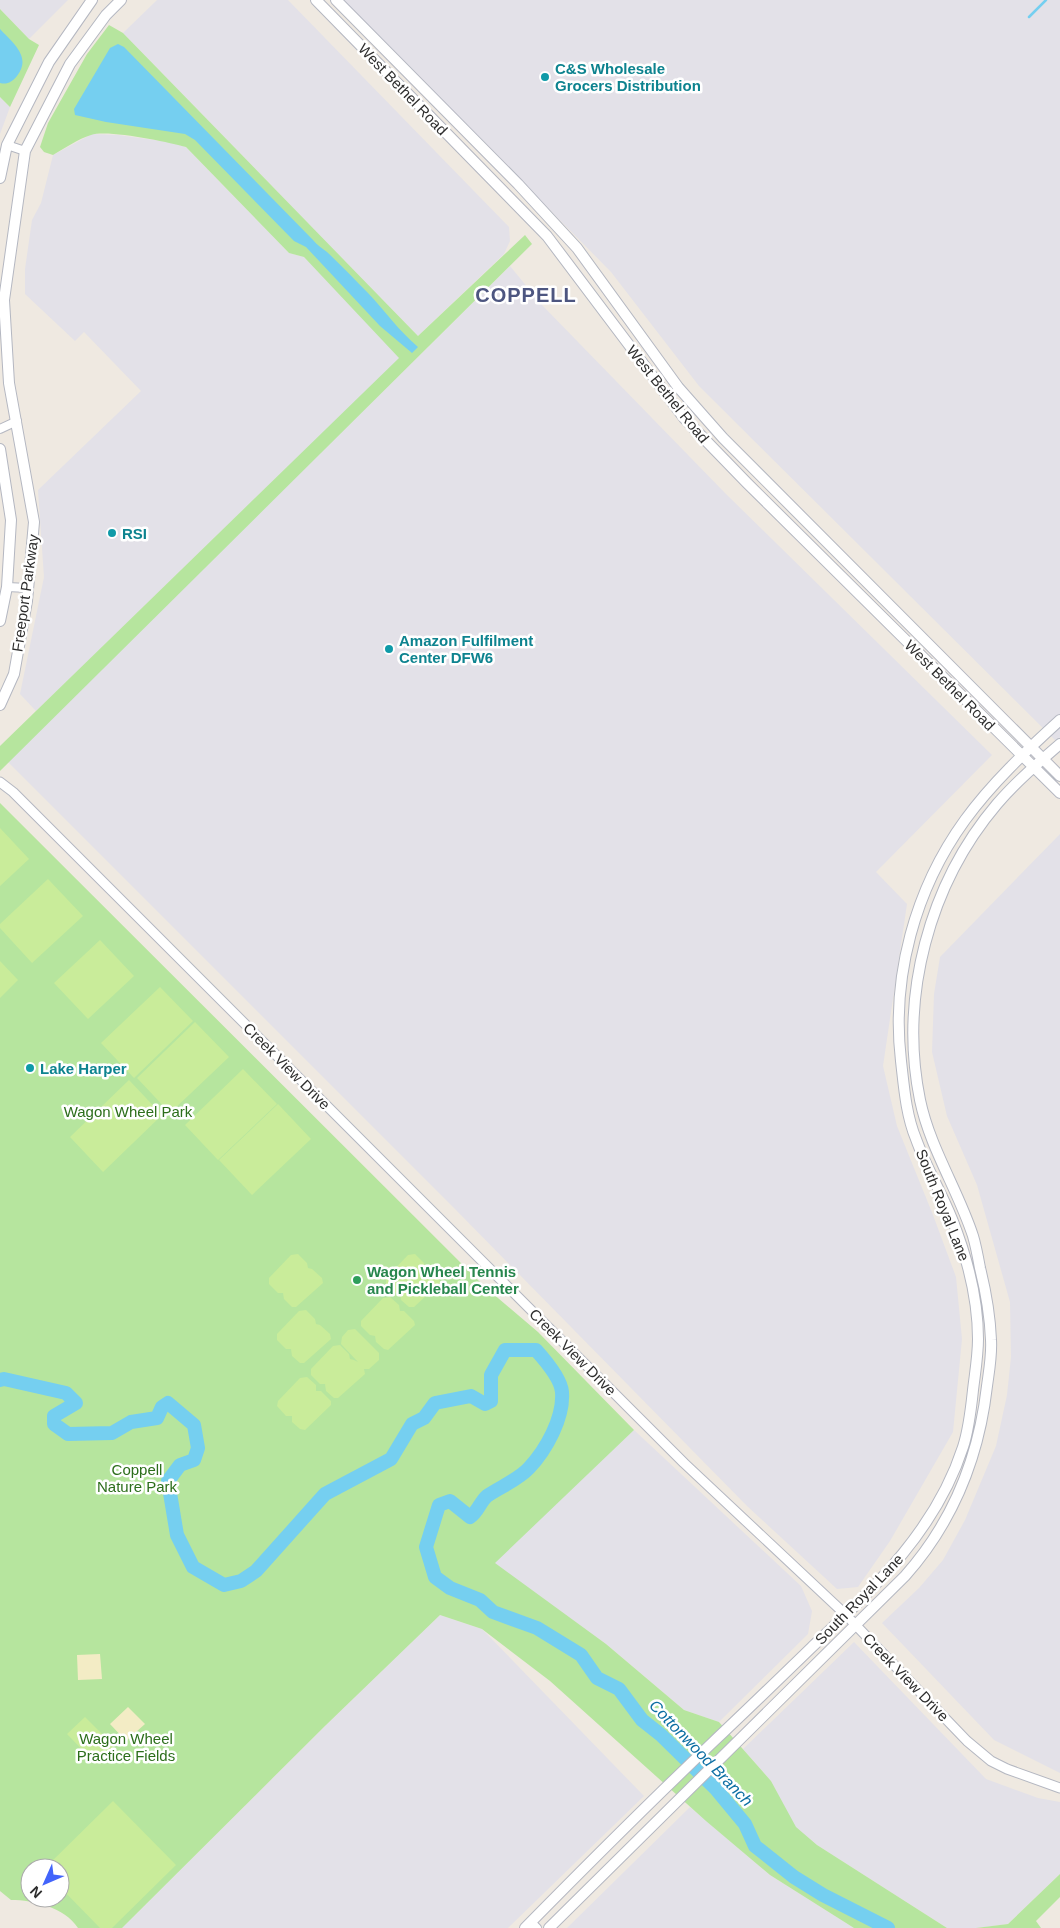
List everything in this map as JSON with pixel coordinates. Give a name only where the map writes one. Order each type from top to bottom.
[{"type":"main road","points":[[0,178],[7,145],[49,62],[92,0]]},
{"type":"main road","name":"Freeport Parkway","points":[[0,705],[14,674],[28,588],[34,522],[10,383],[4,300],[25,151],[70,64],[106,15],[121,0]]},
{"type":"main road","name":"West Bethel Road","points":[[316,0],[547,236],[684,418],[747,483],[1060,793]]},
{"type":"main road","name":"West Bethel Road","points":[[336,0],[531,198],[576,248],[678,387],[723,438],[1060,776]]},
{"type":"main road","points":[[356,40],[366,30]]},
{"type":"main road","points":[[520,207],[531,198]]},
{"type":"main road","points":[[635,355],[648,346]]},
{"type":"main road","name":"Freeport Parkway","points":[[0,449],[11,520],[7,586],[0,621]]},
{"type":"main road","name":"South Royal Lane","points":[[531,1926],[666,1786],[846,1615],[898,1561],[919,1534],[940,1498],[962,1451],[968,1428],[978,1339],[974,1297],[968,1266],[952,1218],[924,1160],[907,1108],[898,1040],[904,965],[910,934],[931,878],[964,821],[1021,755],[1060,720]]},
{"type":"main road","name":"South Royal Lane","points":[[549,1928],[905,1576],[922,1556],[954,1503],[974,1456],[984,1412],[991,1353],[989,1311],[973,1237],[937,1154],[920,1101],[914,1056],[913,1014],[920,967],[933,915],[963,852],[998,804],[1060,744]]},
{"type":"main road","points":[[904,965],[920,967]]},
{"type":"main road","points":[[924,1160],[937,1154]]},
{"type":"main road","points":[[962,1451],[974,1456]]},
{"type":"main road","points":[[746,1734],[744,1725],[746,1716],[757,1700]]},
{"type":"street","points":[[7,145],[25,151]]},
{"type":"street","points":[[0,429],[17,421]]},
{"type":"street","points":[[7,586],[28,588]]},
{"type":"street","name":"Creek View Drive","points":[[0,782],[13,792],[684,1463],[846,1615],[966,1741],[991,1761],[1007,1769],[1060,1788]]},
{"type":"shaded area","points":[[0,0],[68,0],[29,39],[0,9]]},
{"type":"shaded area","points":[[157,0],[288,0],[509,227],[510,241],[504,254],[418,336],[123,33]]},
{"type":"shaded area","points":[[343,0],[1060,0],[1060,745],[699,386],[611,272]]},
{"type":"shaded area","points":[[0,97],[10,107],[0,134]]},
{"type":"shaded area","points":[[92,134],[118,135],[169,142],[186,147],[289,253],[304,257],[400,358],[36,711],[20,694],[44,577],[38,490],[141,391],[84,332],[75,341],[25,294],[25,269],[32,220],[41,203],[53,155]]},
{"type":"shaded area","points":[[510,266],[542,305],[725,493],[992,755],[876,872],[907,904],[883,1066],[897,1126],[956,1277],[962,1339],[953,1432],[890,1541],[858,1587],[837,1589],[747,1506],[456,1210],[8,762]]},
{"type":"shaded area","points":[[1060,834],[1060,1773],[994,1740],[882,1623],[919,1588],[943,1560],[965,1520],[996,1446],[1007,1395],[1011,1357],[1010,1302],[977,1185],[947,1116],[932,1052],[934,994],[940,957]]},
{"type":"shaded area","points":[[634,1430],[801,1586],[812,1611],[808,1634],[719,1722],[684,1710],[606,1644],[494,1563]]},
{"type":"shaded area","points":[[440,1615],[482,1629],[644,1796],[508,1928],[122,1928],[326,1725]]},
{"type":"shaded area","points":[[854,1642],[986,1779],[1038,1798],[1060,1802],[1060,1874],[1008,1924],[976,1928],[947,1928],[817,1845],[795,1827],[771,1781],[743,1749]]},
{"type":"shaded area","points":[[690,1807],[770,1875],[854,1928],[567,1928]]},
{"type":"green space","points":[[0,9],[29,39],[39,45],[10,107],[0,97]]},
{"type":"green space","points":[[109,25],[123,33],[418,336],[525,235],[532,244],[0,771],[0,746],[399,358],[304,257],[289,253],[186,147],[138,137],[99,134],[81,139],[53,155],[44,152],[40,147],[48,123],[87,54]]},
{"type":"green space","points":[[0,803],[485,1287],[538,1332],[634,1430],[495,1563],[606,1644],[684,1710],[719,1722],[771,1781],[796,1827],[817,1845],[947,1928],[854,1928],[770,1875],[706,1821],[550,1681],[482,1629],[440,1615],[326,1725],[122,1928],[78,1928],[65,1915],[52,1908],[70,1908],[70,1858],[20,1858],[20,1900],[11,1900],[0,1891]]},
{"type":"green space","points":[[0,828],[29,859],[0,886]]},
{"type":"green space","points":[[48,879],[83,916],[32,963],[0,928],[0,924]]},
{"type":"green space","points":[[100,940],[134,976],[88,1019],[54,983]]},
{"type":"green space","points":[[0,961],[18,980],[0,998]]},
{"type":"green space","points":[[160,987],[193,1021],[134,1078],[101,1043]]},
{"type":"green space","points":[[195,1022],[229,1057],[170,1113],[137,1078]]},
{"type":"green space","points":[[243,1069],[277,1104],[218,1160],[185,1125]]},
{"type":"green space","name":"Wagon Wheel Park","points":[[129,1080],[162,1115],[103,1172],[70,1137]]},
{"type":"green space","points":[[278,1104],[311,1139],[252,1195],[219,1160]]},
{"type":"green space","points":[[298,1254],[307,1263],[308,1268],[312,1269],[322,1278],[323,1283],[296,1307],[292,1307],[284,1299],[283,1293],[278,1293],[269,1284],[269,1278],[291,1255]]},
{"type":"green space","points":[[415,1254],[424,1263],[425,1269],[429,1269],[439,1278],[440,1283],[414,1307],[409,1307],[401,1300],[400,1293],[395,1293],[386,1284],[386,1278],[408,1255]]},
{"type":"green space","points":[[390,1297],[399,1305],[400,1311],[404,1311],[414,1321],[415,1325],[388,1350],[376,1342],[375,1336],[370,1335],[361,1326],[361,1321],[383,1298]]},
{"type":"green space","points":[[306,1310],[315,1319],[316,1324],[320,1325],[330,1334],[331,1339],[304,1363],[300,1363],[292,1356],[291,1349],[286,1349],[277,1340],[277,1334],[299,1311]]},
{"type":"green space","points":[[355,1329],[379,1353],[379,1360],[369,1369],[364,1369],[365,1374],[338,1398],[334,1398],[326,1391],[325,1384],[320,1384],[311,1375],[311,1369],[333,1346],[340,1345],[349,1354],[350,1359],[358,1362],[341,1344],[342,1337],[348,1330]]},
{"type":"green space","points":[[307,1377],[316,1385],[316,1391],[321,1391],[331,1401],[331,1405],[305,1430],[300,1429],[292,1422],[292,1416],[286,1416],[277,1406],[278,1401],[300,1378]]},
{"type":"green space","points":[[85,1717],[114,1746],[96,1764],[67,1734]]},
{"type":"green space","points":[[113,1801],[176,1865],[112,1928],[100,1928],[70,1897],[70,1858],[55,1858]]},
{"type":"green space","points":[[1060,1874],[1060,1897],[1036,1921],[1041,1928],[976,1928],[1008,1924]]},
{"type":"sand","points":[[100,1654],[102,1679],[78,1680],[77,1655]]},
{"type":"sand","points":[[128,1707],[145,1724],[126,1741],[110,1724]]},
{"type":"water","points":[[0,29],[15,45],[22,56],[21,69],[17,76],[5,84],[0,83]]},
{"type":"water","points":[[118,44],[124,47],[315,242],[368,293],[398,328],[418,347],[412,353],[380,326],[306,247],[294,241],[195,140],[185,134],[106,122],[75,115],[74,109],[110,48]]},
{"type":"waterway","points":[[1029,17],[1046,0]]},
{"type":"waterway","name":"Cottonwood Branch","points":[[0,1380],[4,1379],[66,1393],[76,1403],[54,1416],[54,1424],[68,1434],[112,1433],[131,1422],[157,1418],[162,1407],[168,1403],[194,1425],[198,1448],[194,1460],[180,1465],[168,1481],[177,1535],[193,1567],[224,1585],[241,1581],[256,1571],[325,1494],[391,1459],[412,1424],[424,1418],[435,1403],[471,1396],[485,1404],[491,1401],[491,1375],[505,1350],[536,1350],[548,1364],[561,1387],[562,1402],[553,1433],[542,1452],[529,1468],[514,1480],[487,1496],[470,1517],[450,1501],[439,1505],[426,1547],[435,1577],[450,1588],[480,1600],[493,1612],[537,1628],[581,1655],[597,1678],[619,1689],[642,1720],[661,1735],[716,1789],[745,1824],[755,1846],[794,1877],[823,1895],[888,1928]]},
{"type":"place","name":"C&S Wholesale Grocers Distribution","points":[[545,77]]},
{"type":"place","name":"RSI","points":[[112,533]]},
{"type":"place","name":"Amazon Fulfilment Center DFW6","points":[[389,649]]},
{"type":"place","name":"Lake Harper","points":[[30,1068]]},
{"type":"place","name":"Wagon Wheel Tennis and Pickleball Center","points":[[357,1280]]},
{"type":"district","name":"COPPELL","points":[[526,295]]},
{"type":"park label","name":"Coppell Nature Park","points":[[137,1478]]},
{"type":"park label","name":"Wagon Wheel Practice Fields","points":[[126,1746]]}]
